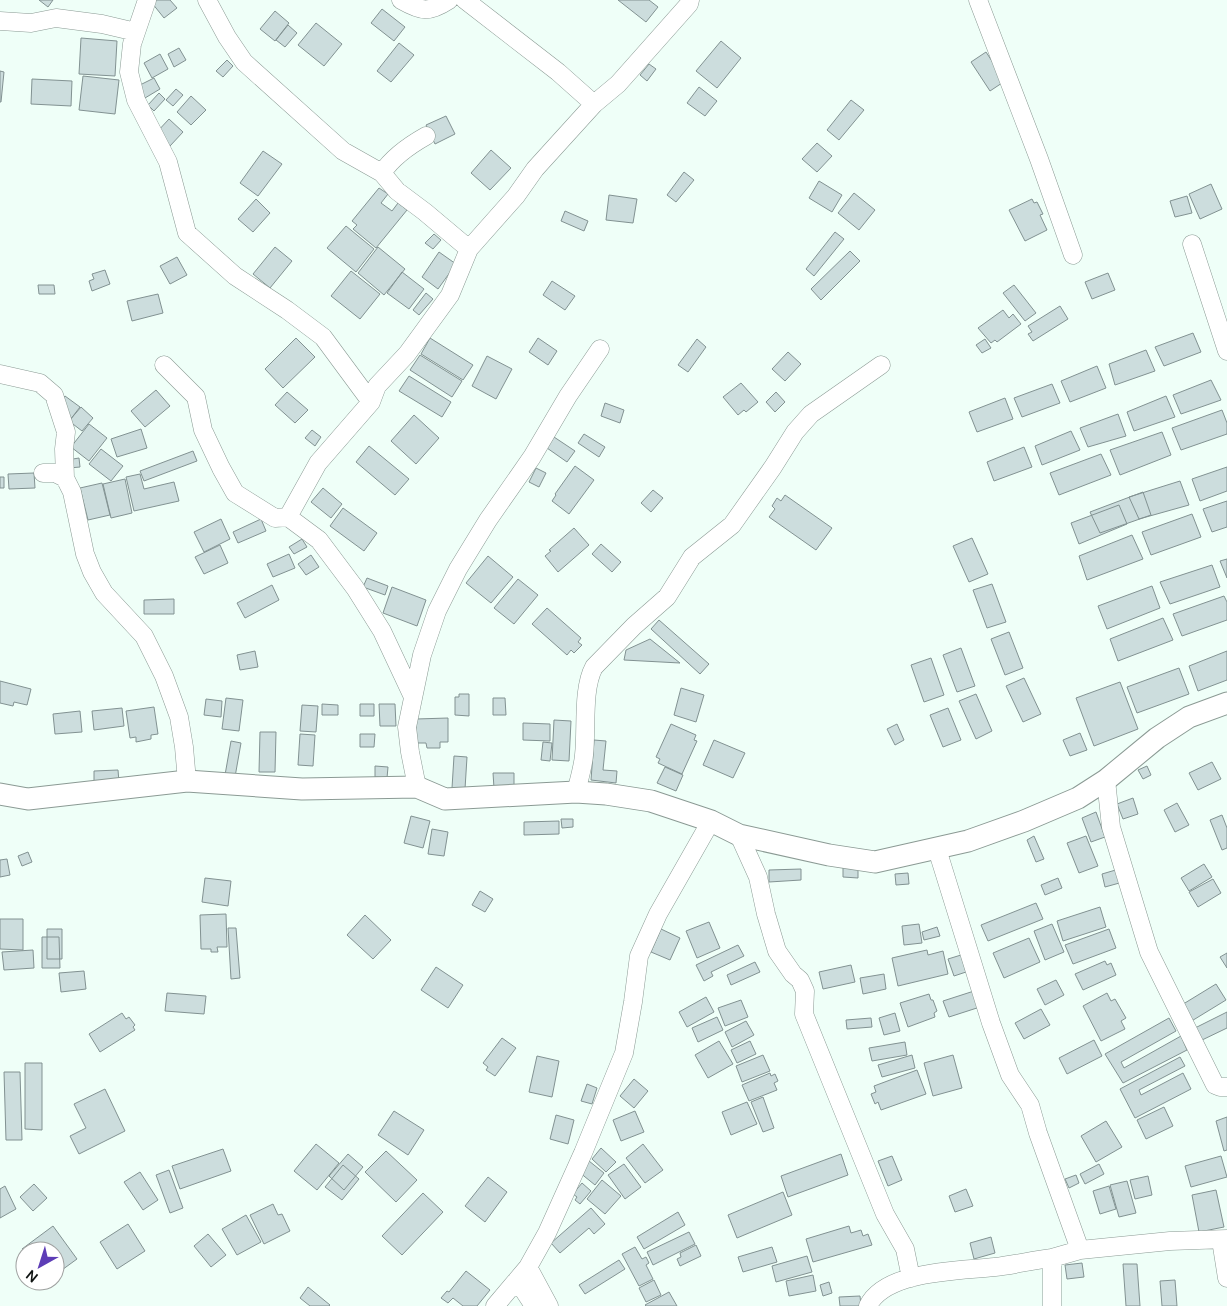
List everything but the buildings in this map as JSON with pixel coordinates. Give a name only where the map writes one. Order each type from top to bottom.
[{"type":"street","points":[[146,0],[132,44],[129,72],[136,100],[168,162],[187,233],[234,276],[288,310],[323,337],[371,402]]},
{"type":"street","points":[[207,0],[227,37],[244,62],[343,151],[382,173],[397,191],[469,249]]},
{"type":"street","points":[[401,0],[416,8],[430,10],[449,0]]},
{"type":"street","points":[[465,0],[558,72],[594,104]]},
{"type":"street","points":[[288,517],[318,463],[371,402],[377,386],[407,354],[450,295],[469,249],[516,196],[535,169],[594,104],[624,77],[690,0]]},
{"type":"street","points":[[978,0],[1039,159],[1073,255]]},
{"type":"street","points":[[0,21],[32,23],[56,18],[102,24],[136,32]]},
{"type":"street","points":[[382,173],[387,165],[426,136]]},
{"type":"street","points":[[1192,244],[1227,351]]},
{"type":"street","points":[[417,787],[407,727],[422,655],[437,611],[458,569],[488,520],[532,457],[568,396],[600,349]]},
{"type":"street","points":[[164,365],[196,397],[203,430],[235,493],[275,518],[288,517],[319,540],[382,631],[413,697]]},
{"type":"street","points":[[576,792],[584,756],[586,703],[590,674],[594,667],[667,596],[692,557],[732,525],[795,432],[811,414],[881,365]]},
{"type":"street","points":[[0,374],[40,383],[54,395],[66,432],[64,449],[65,478],[72,492],[85,554],[92,572],[104,593],[144,636],[164,676],[179,716],[187,781]]},
{"type":"street","points":[[43,473],[55,473],[65,478]]},
{"type":"street","points":[[0,794],[28,799],[187,781],[302,789],[417,787],[445,799],[576,792],[606,794],[651,801],[712,821],[739,835],[830,855],[875,862],[968,841],[1024,821],[1078,798],[1106,780],[1157,738],[1189,717],[1227,703]]},
{"type":"street","points":[[1106,780],[1111,827],[1148,952],[1215,1085],[1227,1088]]},
{"type":"street","points":[[495,1306],[523,1273],[547,1233],[583,1153],[624,1053],[639,956],[658,914],[712,821]]},
{"type":"street","points":[[739,835],[758,876],[766,914],[777,951],[793,974],[800,980],[805,991],[804,1014],[885,1214],[905,1249],[911,1278]]},
{"type":"street","points":[[937,849],[990,1023],[1010,1076],[1030,1105],[1038,1133],[1080,1250]]},
{"type":"street","points":[[868,1306],[872,1297],[911,1278],[1052,1258],[1080,1250],[1170,1241],[1224,1239],[1227,1278]]},
{"type":"street","points":[[1052,1258],[1052,1306]]},
{"type":"street","points":[[523,1273],[534,1306]]},
{"type":"street","points":[[523,1273],[549,1306]]}]
